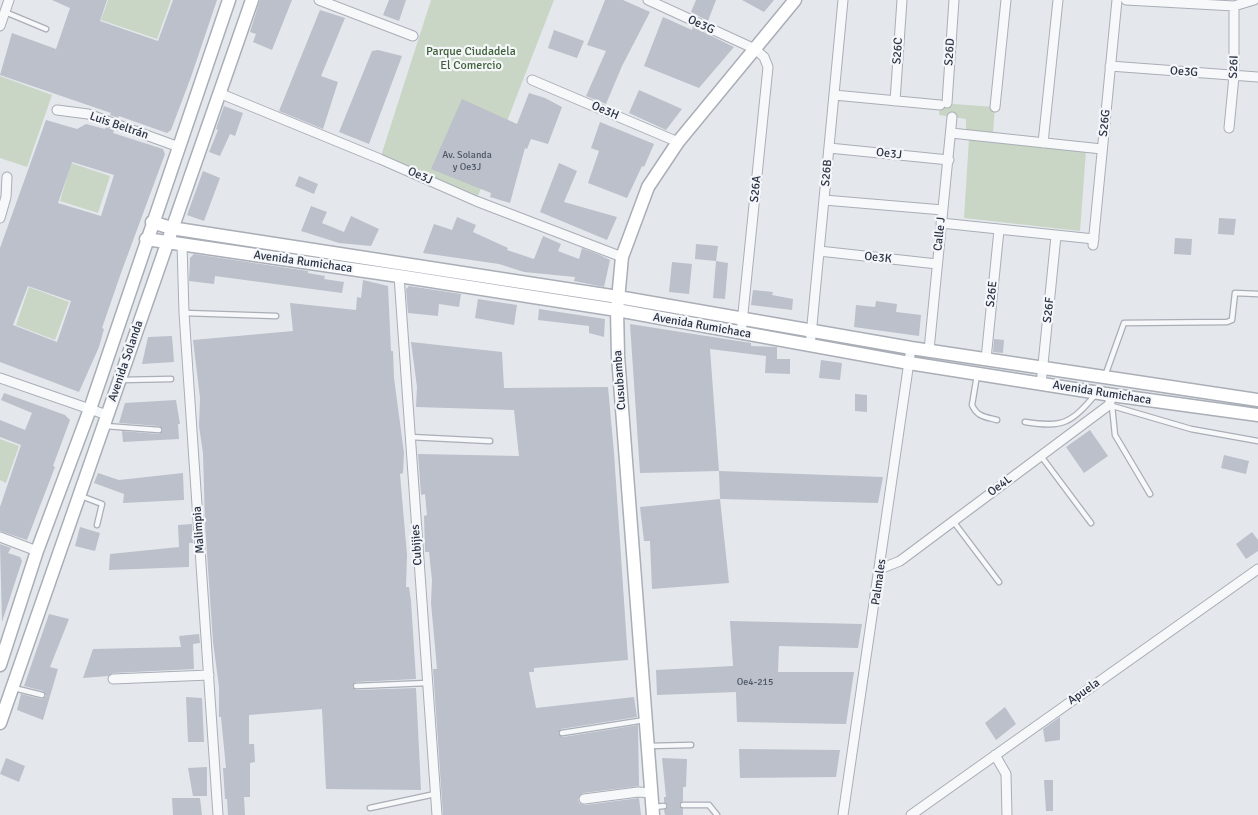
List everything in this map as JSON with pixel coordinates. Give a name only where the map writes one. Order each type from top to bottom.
[{"type":"street","points":[[0,26],[9,0]]},
{"type":"street","name":"Avenida Solanda","points":[[0,666],[37,551],[90,410],[146,239],[230,0]]},
{"type":"street","name":"Avenida Solanda","points":[[0,723],[166,242],[252,0]]},
{"type":"street","points":[[319,0],[413,36]]},
{"type":"street","name":"Oe3G","points":[[648,0],[755,50]]},
{"type":"street","name":"Cusubamba","points":[[657,809],[652,793],[648,746],[617,310],[622,258],[648,188],[678,142],[795,0]]},
{"type":"street","name":"S26B","points":[[810,346],[813,331],[843,0]]},
{"type":"street","name":"S26C","points":[[895,101],[902,0]]},
{"type":"street","name":"S26D","points":[[895,101],[943,104],[954,0]]},
{"type":"street","points":[[995,107],[1006,0]]},
{"type":"street","points":[[1043,143],[1058,0]]},
{"type":"street","name":"S26G","points":[[1056,236],[1093,242],[1117,0]]},
{"type":"street","points":[[1128,0],[1234,6],[1249,1]]},
{"type":"street","name":"S26I","points":[[1229,128],[1234,76],[1234,6]]},
{"type":"street","name":"S26A","points":[[741,333],[768,67],[764,57],[755,50]]},
{"type":"street","name":"Oe3G","points":[[1110,66],[1258,77]]},
{"type":"street","name":"Oe3H","points":[[532,80],[678,142]]},
{"type":"street","name":"Oe3J","points":[[219,93],[380,159],[476,202],[622,258]]},
{"type":"street","points":[[834,95],[895,101]]},
{"type":"street","name":"Luis Beltrán","points":[[57,110],[88,114],[179,147]]},
{"type":"street","name":"Calle J","points":[[929,350],[952,117]]},
{"type":"street","points":[[951,133],[1102,150]]},
{"type":"street","name":"Oe3J","points":[[829,148],[949,160]]},
{"type":"street","points":[[0,218],[6,197],[7,177]]},
{"type":"street","points":[[824,200],[943,210]]},
{"type":"street","name":"Avenida Rumichaca","points":[[152,222],[171,228],[618,297],[911,348],[1258,400]]},
{"type":"street","points":[[941,223],[1056,236]]},
{"type":"street","name":"S26E","points":[[986,359],[999,230]]},
{"type":"street","name":"S26F","points":[[1041,384],[1056,236]]},
{"type":"street","name":"Avenida Rumichaca","points":[[146,239],[617,310],[810,346],[1097,393],[1111,402],[1258,415]]},
{"type":"street","name":"Malimpia","points":[[182,244],[184,313],[218,815]]},
{"type":"street","name":"Oe3K","points":[[819,251],[937,264]]},
{"type":"street","name":"Cubijies","points":[[399,276],[408,436],[436,815]]},
{"type":"street","name":"Palmales","points":[[843,815],[911,348]]},
{"type":"street","points":[[0,378],[90,410],[106,420]]},
{"type":"street","name":"Oe4L","points":[[880,570],[900,560],[1111,402]]},
{"type":"street","points":[[0,537],[37,551]]},
{"type":"street","name":"Apuela","points":[[910,815],[1258,569]]},
{"type":"street","points":[[113,679],[208,675]]},
{"type":"street","points":[[994,755],[1006,774],[1007,815]]},
{"type":"street","points":[[584,799],[638,792],[652,793]]},
{"type":"lane","points":[[5,12],[46,29]]},
{"type":"lane","points":[[1105,377],[1124,323],[1227,322],[1232,320],[1235,293],[1258,294]]},
{"type":"lane","points":[[184,313],[276,316]]},
{"type":"lane","points":[[977,374],[972,405],[978,415],[997,420]]},
{"type":"lane","points":[[119,380],[171,379]]},
{"type":"lane","points":[[1025,422],[1055,425],[1068,421],[1097,393]]},
{"type":"lane","points":[[1150,494],[1114,434],[1111,402],[1191,429],[1258,441]]},
{"type":"lane","points":[[106,420],[159,430]]},
{"type":"lane","points":[[408,436],[490,441]]},
{"type":"lane","points":[[1041,456],[1091,523]]},
{"type":"lane","points":[[80,495],[102,504],[97,525]]},
{"type":"lane","points":[[953,521],[999,582]]},
{"type":"lane","points":[[356,686],[427,683]]},
{"type":"lane","points":[[12,688],[42,696]]},
{"type":"lane","points":[[562,733],[646,720]]},
{"type":"lane","points":[[648,746],[690,745]]},
{"type":"lane","points":[[370,808],[435,794]]},
{"type":"lane","points":[[683,805],[709,805],[717,815]]},
{"type":"green space","points":[[108,0],[171,0],[157,39],[101,20]]},
{"type":"green space","name":"Parque Ciudadela El Comercio","points":[[431,0],[554,0],[476,201],[380,159]]},
{"type":"green space","points":[[0,76],[52,95],[27,167],[0,158]]},
{"type":"green space","points":[[940,103],[995,107],[993,133],[966,130],[966,119],[939,115]]},
{"type":"green space","points":[[969,139],[1086,151],[1080,231],[964,218]]},
{"type":"green space","points":[[71,163],[110,176],[98,213],[60,201]]},
{"type":"green space","points":[[29,287],[69,302],[55,340],[16,325]]},
{"type":"green space","points":[[0,439],[19,446],[6,483],[0,480]]},
{"type":"building","points":[[52,0],[107,0],[100,21],[158,41],[173,0],[217,0],[171,130],[167,133],[119,116],[118,118],[110,115],[111,113],[0,75],[12,33],[56,49],[70,8]]},
{"type":"building","points":[[260,0],[292,0],[272,50],[253,42],[256,34],[250,32]]},
{"type":"building","points":[[389,0],[406,0],[399,21],[383,15]]},
{"type":"building","points":[[605,0],[623,0],[650,12],[622,66],[606,104],[586,96],[606,51],[587,45]]},
{"type":"building","points":[[696,0],[716,0],[708,21],[691,12]]},
{"type":"building","points":[[742,0],[774,0],[764,12]]},
{"type":"building","points":[[320,10],[345,18],[321,76],[338,82],[323,129],[279,111]]},
{"type":"building","points":[[663,17],[692,30],[693,27],[734,47],[699,88],[644,66]]},
{"type":"building","points":[[554,30],[584,41],[577,58],[548,48]]},
{"type":"building","points":[[378,50],[402,56],[369,144],[339,132],[372,51]]},
{"type":"building","points":[[639,90],[682,109],[666,130],[629,113]]},
{"type":"building","points":[[529,93],[545,98],[562,107],[548,144],[531,139],[527,149],[525,148],[510,203],[490,197],[491,193],[431,169],[462,99],[517,124]]},
{"type":"building","points":[[224,106],[243,113],[235,136],[230,134],[220,156],[209,152],[218,130],[216,129]]},
{"type":"building","points":[[46,120],[77,129],[86,124],[105,129],[106,127],[114,130],[113,133],[163,149],[165,154],[102,328],[104,329],[99,347],[79,392],[0,362],[0,248]],"holes":[[[72,162],[114,175],[101,216],[58,203]],[[28,286],[71,301],[57,342],[13,325]]]},
{"type":"building","points":[[600,122],[654,144],[627,198],[588,183],[599,151],[591,148]]},
{"type":"building","points":[[559,163],[577,171],[564,202],[617,217],[607,240],[540,212]]},
{"type":"building","points":[[203,171],[220,178],[204,221],[187,215]]},
{"type":"building","points":[[299,176],[318,184],[314,194],[295,186]]},
{"type":"building","points":[[311,206],[327,212],[322,223],[344,232],[351,216],[379,229],[371,246],[339,243],[301,231]]},
{"type":"building","points":[[457,217],[476,225],[473,232],[508,248],[507,250],[534,259],[543,236],[561,244],[558,251],[579,259],[582,248],[600,255],[610,260],[604,287],[574,281],[575,277],[524,272],[499,264],[423,253],[434,224],[452,230]]},
{"type":"building","points":[[1219,218],[1236,219],[1234,235],[1218,234]]},
{"type":"building","points":[[1175,238],[1192,239],[1191,255],[1174,254]]},
{"type":"building","points":[[696,244],[718,246],[716,261],[695,259]]},
{"type":"building","points":[[194,254],[308,271],[308,273],[325,276],[324,279],[344,282],[342,293],[215,276],[214,284],[189,281],[190,258]]},
{"type":"building","points":[[716,261],[728,263],[725,299],[713,298]]},
{"type":"building","points":[[672,262],[692,264],[689,294],[669,292]]},
{"type":"building","points":[[363,280],[388,286],[391,351],[393,351],[394,378],[404,453],[403,473],[400,474],[407,555],[406,587],[409,587],[411,601],[416,679],[356,682],[352,687],[356,690],[416,688],[421,790],[326,789],[322,709],[249,715],[249,744],[254,744],[255,762],[250,763],[250,797],[244,797],[245,815],[228,815],[227,799],[225,799],[223,768],[226,768],[221,717],[219,717],[219,687],[213,642],[205,524],[203,453],[199,426],[200,398],[193,340],[293,331],[290,303],[356,310],[357,297],[361,298]]},
{"type":"building","points":[[409,286],[461,294],[459,307],[439,304],[438,316],[408,313],[406,289]]},
{"type":"building","points":[[753,290],[773,292],[772,295],[793,299],[792,310],[751,305]]},
{"type":"building","points":[[478,299],[517,305],[514,325],[475,318]]},
{"type":"building","points":[[876,301],[897,304],[896,312],[921,315],[919,336],[854,327],[856,305],[875,307]]},
{"type":"building","points":[[539,309],[605,319],[604,337],[589,333],[589,326],[538,320]]},
{"type":"building","points":[[630,324],[751,343],[751,346],[777,347],[777,359],[790,359],[790,374],[765,373],[766,356],[710,349],[719,471],[640,473]]},
{"type":"building","points":[[172,336],[174,362],[142,364],[148,337]]},
{"type":"building","points":[[994,339],[1004,340],[1003,353],[993,352]]},
{"type":"building","points":[[411,342],[502,352],[504,388],[608,387],[628,660],[534,668],[534,672],[529,672],[536,708],[634,697],[637,717],[561,729],[558,733],[563,737],[638,725],[639,786],[583,793],[578,799],[579,803],[585,805],[639,798],[641,815],[443,815],[433,669],[437,669],[431,603],[432,580],[429,552],[425,552],[424,516],[427,515],[425,494],[421,495],[418,454],[519,456],[514,410],[416,407],[417,387]]},
{"type":"building","points":[[821,360],[842,363],[840,380],[819,378]]},
{"type":"building","points":[[4,393],[65,415],[70,420],[53,466],[55,467],[27,540],[0,531],[0,507],[21,445],[0,437],[0,420],[25,430],[32,413],[1,400]]},
{"type":"building","points":[[855,394],[867,395],[867,412],[855,411]]},
{"type":"building","points":[[176,400],[180,424],[178,424],[179,439],[123,442],[122,431],[159,434],[163,430],[159,426],[119,423],[125,403]]},
{"type":"building","points":[[1090,430],[1108,456],[1084,473],[1066,447]]},
{"type":"building","points":[[1224,455],[1249,461],[1246,474],[1221,468]]},
{"type":"building","points":[[719,471],[883,477],[878,503],[720,499]]},
{"type":"building","points":[[98,473],[119,480],[183,473],[184,500],[123,503],[124,494],[94,483]]},
{"type":"building","points":[[720,499],[729,583],[652,589],[650,541],[644,541],[640,507]]},
{"type":"building","points":[[192,524],[193,543],[189,543],[189,567],[109,570],[110,554],[179,547],[178,525]]},
{"type":"building","points":[[80,527],[100,533],[95,551],[75,546]]},
{"type":"building","points":[[1252,532],[1258,540],[1258,551],[1246,559],[1236,544]]},
{"type":"building","points":[[0,544],[11,548],[8,553],[20,557],[22,561],[2,622]]},
{"type":"building","points":[[49,614],[69,619],[50,667],[58,669],[43,720],[17,710],[21,694],[42,699],[46,696],[43,691],[24,686]]},
{"type":"building","points":[[730,621],[862,624],[858,648],[779,646],[778,672],[854,672],[846,724],[737,722],[736,692],[657,695],[656,670],[733,666]]},
{"type":"building","points":[[199,634],[200,643],[193,644],[194,669],[113,673],[108,676],[83,678],[93,649],[181,647],[179,636]]},
{"type":"building","points":[[186,697],[202,698],[204,742],[188,742]]},
{"type":"building","points":[[1005,707],[1016,724],[996,740],[985,723]]},
{"type":"building","points":[[1060,717],[1060,740],[1045,742],[1043,729]]},
{"type":"building","points":[[739,749],[840,750],[836,777],[740,778]]},
{"type":"building","points":[[6,758],[25,766],[19,782],[0,774]]},
{"type":"building","points":[[662,758],[687,759],[686,787],[683,787],[683,801],[679,805],[683,809],[683,815],[665,815],[664,810],[668,806],[664,802],[664,797],[666,797]]},
{"type":"building","points":[[207,767],[207,796],[193,796],[188,768]]},
{"type":"building","points":[[1044,780],[1053,780],[1053,811],[1046,811]]},
{"type":"building","points":[[172,798],[200,798],[202,815],[173,815]]}]
